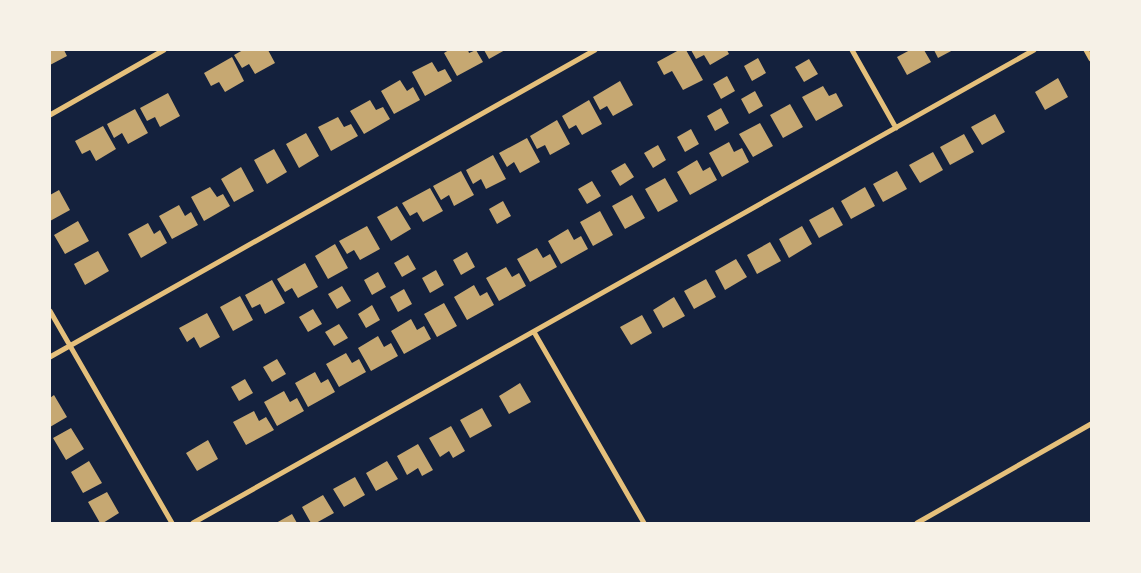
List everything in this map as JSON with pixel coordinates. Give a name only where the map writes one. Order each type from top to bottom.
[{"type":"street","points":[[50,116],[164,50]]},
{"type":"street","points":[[50,357],[595,50]]},
{"type":"street","points":[[852,50],[896,128]]},
{"type":"street","points":[[193,523],[1034,50]]},
{"type":"street","points":[[1086,50],[1091,59]]},
{"type":"street","points":[[50,311],[172,523]]},
{"type":"street","points":[[534,332],[644,523]]},
{"type":"street","points":[[917,523],[1091,424]]},
{"type":"building","points":[[50,50],[64,50],[67,56],[50,65]]},
{"type":"building","points":[[243,50],[268,50],[275,63],[255,74],[249,64],[242,68],[234,55]]},
{"type":"building","points":[[449,50],[468,50],[469,53],[476,50],[483,62],[457,76],[444,53]]},
{"type":"building","points":[[484,50],[505,50],[489,59]]},
{"type":"building","points":[[679,50],[686,50],[703,80],[683,90],[672,71],[664,75],[657,62]]},
{"type":"building","points":[[691,50],[727,50],[729,54],[710,65],[704,55],[696,59]]},
{"type":"building","points":[[910,50],[924,50],[931,62],[907,75],[897,57]]},
{"type":"building","points":[[934,50],[953,50],[938,58]]},
{"type":"building","points":[[232,57],[244,81],[225,92],[219,82],[211,86],[204,73]]},
{"type":"building","points":[[758,58],[766,73],[752,81],[744,66]]},
{"type":"building","points":[[809,59],[818,74],[804,82],[795,67]]},
{"type":"building","points":[[432,62],[438,72],[445,69],[452,81],[425,96],[412,72]]},
{"type":"building","points":[[727,76],[735,91],[721,99],[713,84]]},
{"type":"building","points":[[1058,78],[1068,97],[1045,110],[1035,92]]},
{"type":"building","points":[[400,80],[407,91],[413,87],[420,100],[394,114],[381,91]]},
{"type":"building","points":[[620,81],[633,105],[613,116],[607,106],[600,110],[593,97]]},
{"type":"building","points":[[823,86],[829,96],[836,93],[843,106],[816,121],[802,97]]},
{"type":"building","points":[[755,91],[763,106],[749,114],[741,99]]},
{"type":"building","points":[[168,93],[180,116],[160,127],[155,117],[147,121],[140,108]]},
{"type":"building","points":[[370,100],[376,110],[383,107],[390,119],[364,134],[350,111]]},
{"type":"building","points":[[589,100],[602,124],[582,135],[576,125],[569,129],[562,116]]},
{"type":"building","points":[[790,104],[803,127],[783,138],[770,115]]},
{"type":"building","points":[[721,108],[729,123],[715,131],[707,116]]},
{"type":"building","points":[[135,109],[148,133],[128,144],[122,133],[114,138],[107,124]]},
{"type":"building","points":[[995,114],[1005,132],[982,145],[971,127]]},
{"type":"building","points":[[338,117],[344,127],[351,124],[358,136],[331,151],[318,127]]},
{"type":"building","points":[[557,120],[570,144],[550,155],[545,145],[537,149],[530,136]]},
{"type":"building","points":[[760,123],[773,146],[753,157],[739,134]]},
{"type":"building","points":[[103,126],[116,149],[96,161],[90,150],[82,154],[75,141]]},
{"type":"building","points":[[691,129],[699,144],[685,152],[677,137]]},
{"type":"building","points":[[306,133],[319,156],[299,168],[286,144]]},
{"type":"building","points":[[964,134],[974,152],[950,165],[940,147]]},
{"type":"building","points":[[527,138],[540,162],[520,173],[514,162],[507,167],[499,153]]},
{"type":"building","points":[[729,142],[734,152],[742,148],[749,162],[722,177],[709,153]]},
{"type":"building","points":[[658,145],[666,160],[653,168],[644,153]]},
{"type":"building","points":[[274,149],[287,172],[267,184],[254,160]]},
{"type":"building","points":[[933,152],[943,170],[920,183],[909,165]]},
{"type":"building","points":[[493,155],[506,179],[486,189],[481,179],[473,184],[466,170]]},
{"type":"building","points":[[697,160],[703,171],[710,167],[717,180],[690,195],[677,172]]},
{"type":"building","points":[[625,163],[634,177],[620,186],[611,171]]},
{"type":"building","points":[[241,167],[254,191],[234,202],[221,179]]},
{"type":"building","points":[[461,171],[474,195],[454,206],[449,195],[441,200],[433,186]]},
{"type":"building","points":[[897,171],[907,189],[883,202],[873,184]]},
{"type":"building","points":[[665,178],[678,201],[658,212],[645,189]]},
{"type":"building","points":[[592,181],[601,196],[587,204],[578,189]]},
{"type":"building","points":[[210,187],[217,197],[223,194],[230,206],[204,221],[191,197]]},
{"type":"building","points":[[865,187],[875,206],[851,219],[841,201]]},
{"type":"building","points":[[430,188],[443,211],[423,222],[417,212],[410,216],[402,203]]},
{"type":"building","points":[[59,190],[70,210],[50,221],[50,195]]},
{"type":"building","points":[[632,195],[645,218],[625,229],[612,206]]},
{"type":"building","points":[[503,201],[511,216],[497,224],[489,209]]},
{"type":"building","points":[[179,205],[185,216],[191,212],[198,225],[172,239],[159,216]]},
{"type":"building","points":[[397,206],[411,229],[391,241],[377,217]]},
{"type":"building","points":[[833,207],[843,225],[819,238],[809,220]]},
{"type":"building","points":[[600,211],[613,235],[593,246],[580,222]]},
{"type":"building","points":[[78,221],[89,241],[65,254],[54,235]]},
{"type":"building","points":[[148,223],[154,234],[160,230],[167,243],[141,258],[128,234]]},
{"type":"building","points":[[367,226],[380,249],[360,260],[354,250],[347,254],[339,241]]},
{"type":"building","points":[[802,226],[812,244],[789,258],[779,239]]},
{"type":"building","points":[[568,229],[574,240],[581,236],[588,249],[561,264],[548,241]]},
{"type":"building","points":[[770,242],[781,261],[757,274],[747,255]]},
{"type":"building","points":[[335,244],[348,268],[328,279],[315,256]]},
{"type":"building","points":[[537,248],[543,258],[550,254],[557,267],[530,282],[517,259]]},
{"type":"building","points":[[98,251],[109,271],[85,285],[74,264]]},
{"type":"building","points":[[467,252],[475,267],[461,275],[453,260]]},
{"type":"building","points":[[408,255],[416,269],[402,277],[394,263]]},
{"type":"building","points":[[736,259],[747,277],[725,290],[715,271]]},
{"type":"building","points":[[305,263],[318,287],[298,298],[292,288],[285,292],[277,279]]},
{"type":"building","points":[[506,267],[512,277],[519,273],[526,286],[499,301],[486,278]]},
{"type":"building","points":[[436,270],[444,285],[430,293],[422,278]]},
{"type":"building","points":[[378,272],[386,287],[372,295],[364,280]]},
{"type":"building","points":[[706,279],[716,297],[694,309],[684,291]]},
{"type":"building","points":[[272,280],[285,303],[265,314],[260,304],[252,308],[245,295]]},
{"type":"building","points":[[474,285],[480,296],[487,292],[494,305],[467,320],[454,297]]},
{"type":"building","points":[[342,286],[351,301],[337,309],[328,294]]},
{"type":"building","points":[[404,289],[412,304],[398,312],[390,297]]},
{"type":"building","points":[[240,296],[253,320],[233,331],[220,307]]},
{"type":"building","points":[[674,297],[685,316],[663,328],[653,310]]},
{"type":"building","points":[[444,303],[457,326],[437,337],[424,314]]},
{"type":"building","points":[[372,305],[380,320],[366,328],[358,314]]},
{"type":"building","points":[[313,309],[322,324],[308,332],[299,317]]},
{"type":"building","points":[[207,313],[220,337],[200,348],[194,337],[187,342],[179,328]]},
{"type":"building","points":[[642,315],[652,333],[631,345],[620,327]]},
{"type":"building","points":[[411,319],[417,330],[424,326],[431,339],[404,354],[391,331]]},
{"type":"building","points":[[339,324],[348,338],[334,346],[325,332]]},
{"type":"building","points":[[378,336],[384,347],[391,343],[398,356],[371,371],[358,348]]},
{"type":"building","points":[[346,353],[352,363],[359,359],[366,372],[339,387],[326,364]]},
{"type":"building","points":[[277,359],[286,374],[272,382],[263,367]]},
{"type":"building","points":[[315,372],[321,383],[328,379],[335,392],[308,407],[295,383]]},
{"type":"building","points":[[245,379],[253,393],[239,401],[231,387]]},
{"type":"building","points":[[520,383],[531,402],[509,414],[499,396]]},
{"type":"building","points":[[284,391],[290,402],[297,398],[304,411],[277,426],[264,402]]},
{"type":"building","points":[[54,395],[67,417],[50,427],[50,398]]},
{"type":"building","points":[[482,408],[492,426],[470,438],[460,420]]},
{"type":"building","points":[[254,411],[259,421],[266,417],[274,430],[246,445],[233,422]]},
{"type":"building","points":[[451,426],[465,451],[453,458],[449,451],[440,457],[429,438]]},
{"type":"building","points":[[71,428],[84,449],[66,460],[53,438]]},
{"type":"building","points":[[208,440],[218,459],[197,471],[186,453]]},
{"type":"building","points":[[418,444],[433,470],[422,476],[418,468],[407,475],[397,456]]},
{"type":"building","points":[[89,461],[102,483],[83,493],[71,472]]},
{"type":"building","points":[[387,461],[398,479],[376,491],[366,473]]},
{"type":"building","points":[[355,477],[365,495],[344,507],[333,489]]},
{"type":"building","points":[[107,492],[119,513],[100,523],[88,502]]},
{"type":"building","points":[[323,495],[334,513],[316,523],[311,523],[302,507]]},
{"type":"building","points":[[292,514],[297,523],[276,523]]}]
